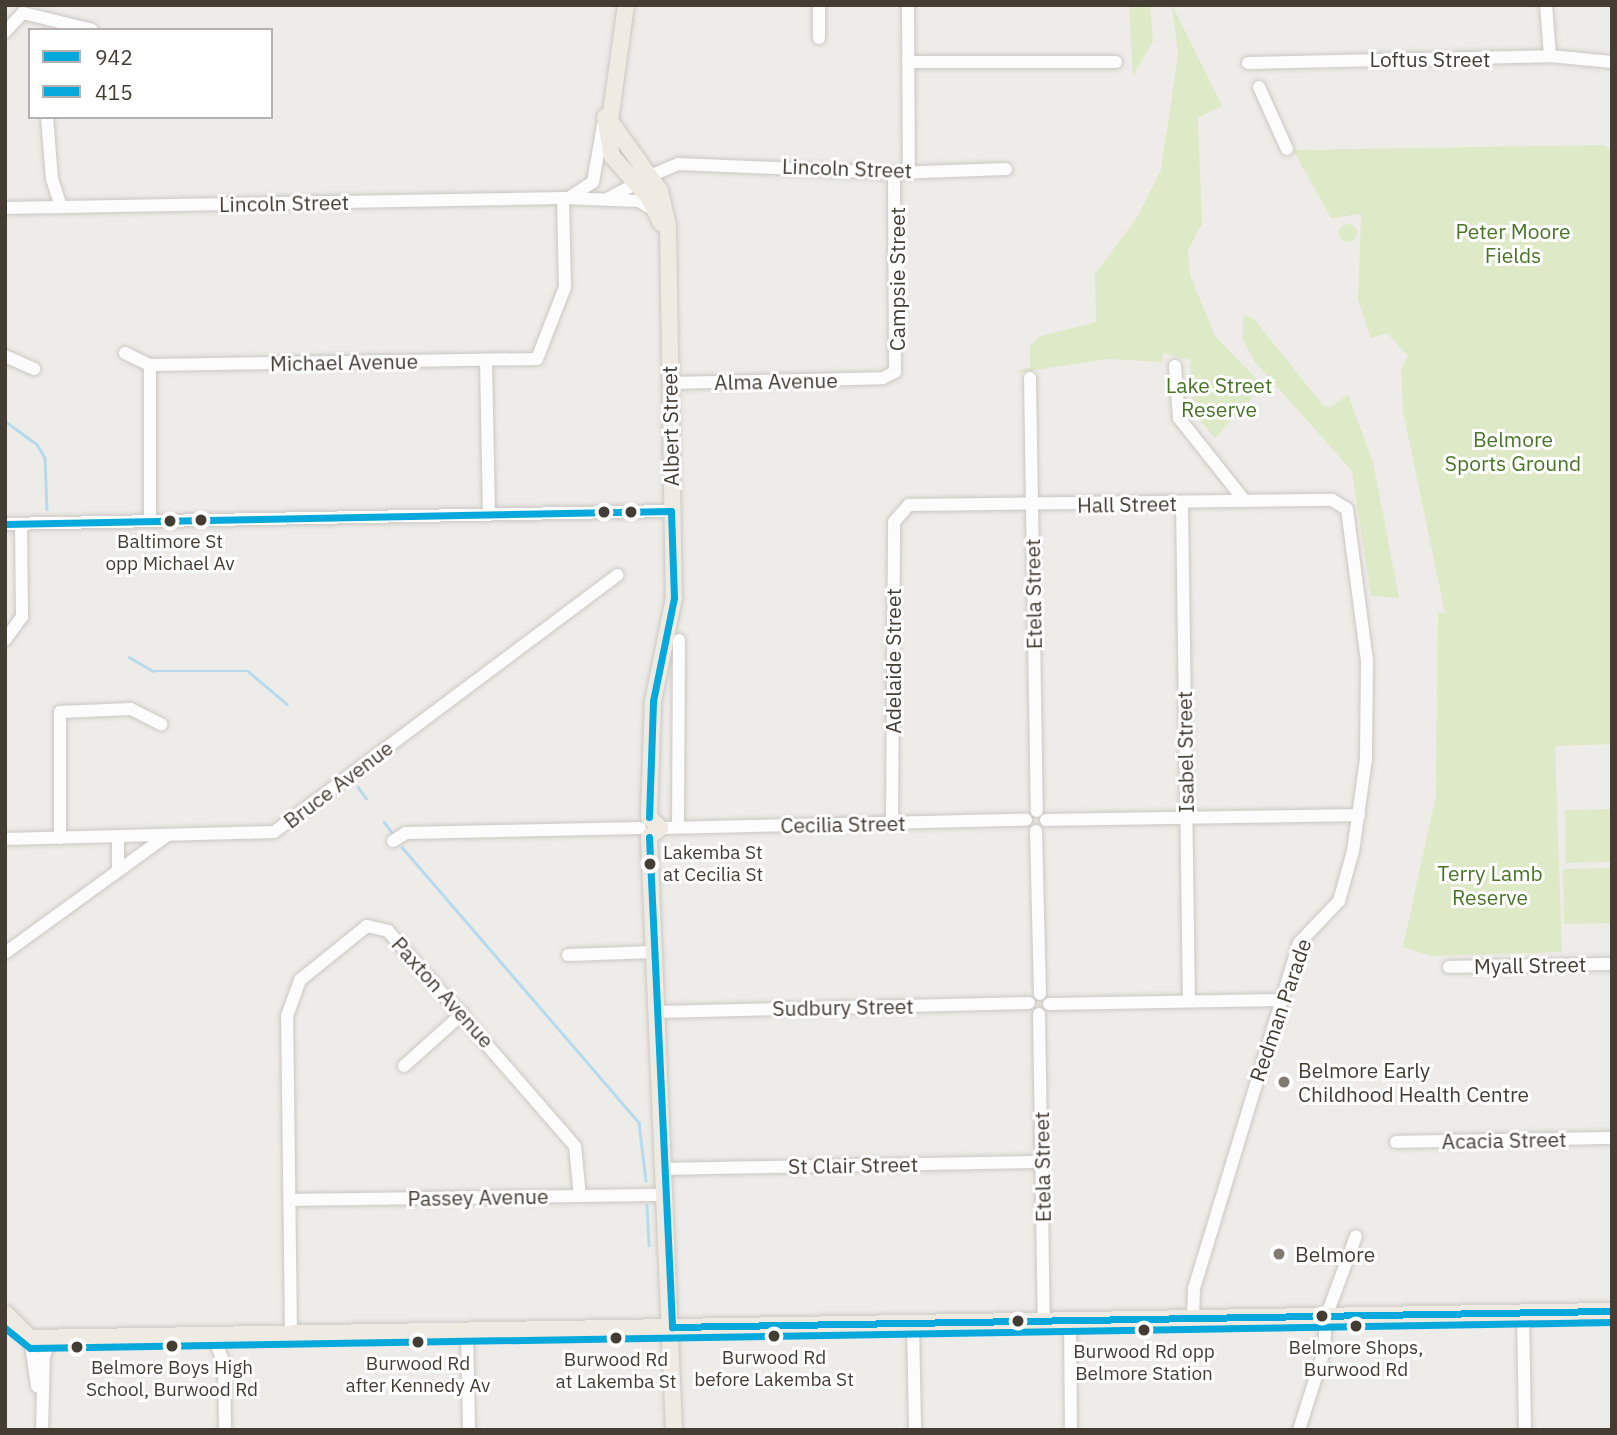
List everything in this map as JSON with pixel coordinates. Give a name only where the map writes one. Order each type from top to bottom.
[{"type":"main road","points":[[603,122],[612,89],[626,5]]},
{"type":"main road","name":"Albert Street","points":[[612,89],[610,121],[622,143],[650,176],[667,216],[674,598],[653,701],[649,828],[672,1327],[674,1430]]},
{"type":"main road","name":"Albert Street","points":[[603,122],[612,156],[661,219],[668,284]]},
{"type":"main road","points":[[5,1313],[30,1338],[1612,1311]]},
{"type":"street","points":[[819,5],[819,38]]},
{"type":"street","points":[[908,5],[909,171]]},
{"type":"street","points":[[1546,5],[1550,56]]},
{"type":"street","points":[[5,32],[23,13],[84,28]]},
{"type":"street","name":"Loftus Street","points":[[1248,64],[1550,56],[1612,62]]},
{"type":"street","points":[[908,62],[1116,62]]},
{"type":"street","points":[[1259,87],[1287,149]]},
{"type":"street","points":[[47,119],[61,207]]},
{"type":"street","name":"Lincoln Street","points":[[563,198],[590,187],[603,122]]},
{"type":"street","points":[[603,201],[635,183],[637,170],[622,143]]},
{"type":"street","name":"Lincoln Street","points":[[650,176],[674,164],[894,173],[1006,169]]},
{"type":"street","name":"Campsie Street","points":[[883,378],[898,362],[894,173]]},
{"type":"street","name":"Lincoln Street","points":[[5,208],[563,198],[644,203],[661,219]]},
{"type":"street","name":"Michael Avenue","points":[[125,353],[150,365],[537,359],[565,287],[563,198]]},
{"type":"street","points":[[5,356],[34,369]]},
{"type":"street","points":[[486,360],[489,515]]},
{"type":"street","points":[[150,365],[150,521]]},
{"type":"street","points":[[1175,366],[1179,418],[1244,500]]},
{"type":"street","name":"Alma Avenue","points":[[670,383],[883,378]]},
{"type":"street","name":"Etela Street","points":[[1030,378],[1041,816]]},
{"type":"street","name":"Hall Street","points":[[909,505],[1032,506],[1244,500],[1343,504]]},
{"type":"street","name":"Isabel Street","points":[[1182,503],[1189,1001]]},
{"type":"street","name":"Redman Parade","points":[[1193,1319],[1194,1289],[1281,1000],[1303,934],[1342,895],[1359,815],[1368,716],[1365,607],[1343,504]]},
{"type":"street","name":"Adelaide Street","points":[[892,823],[894,522],[909,505]]},
{"type":"street","points":[[5,524],[671,511]]},
{"type":"street","points":[[5,640],[22,617],[21,524]]},
{"type":"street","name":"Bruce Avenue","points":[[5,839],[274,832],[618,575]]},
{"type":"street","points":[[678,639],[678,827]]},
{"type":"street","points":[[60,838],[60,712],[131,709],[161,724]]},
{"type":"street","points":[[1036,831],[1026,820],[1041,816],[1186,818],[1359,815]]},
{"type":"street","points":[[1041,816],[1036,831],[1040,993],[1049,1004]]},
{"type":"street","name":"Cecilia Street","points":[[393,841],[406,833],[436,832],[1026,820]]},
{"type":"street","points":[[5,953],[166,836]]},
{"type":"street","points":[[118,837],[118,869]]},
{"type":"street","name":"Paxton Avenue","points":[[291,1334],[287,1016],[307,972],[366,926],[383,927],[463,1013],[575,1146],[580,1196]]},
{"type":"street","points":[[568,955],[654,952]]},
{"type":"street","name":"Myall Street","points":[[1449,967],[1612,964]]},
{"type":"street","points":[[1040,993],[1029,1003],[1039,1014],[1049,1004],[1281,1000]]},
{"type":"street","name":"Sudbury Street","points":[[658,1012],[1029,1003]]},
{"type":"street","points":[[404,1066],[463,1013]]},
{"type":"street","name":"Etela Street","points":[[1039,1014],[1044,1321]]},
{"type":"street","name":"Acacia Street","points":[[1395,1142],[1612,1139]]},
{"type":"street","name":"St Clair Street","points":[[665,1169],[1041,1161]]},
{"type":"street","name":"Passey Avenue","points":[[290,1200],[666,1195]]},
{"type":"street","points":[[1299,1430],[1324,1351],[1326,1317],[1356,1236]]},
{"type":"street","points":[[1523,1313],[1525,1430]]},
{"type":"street","points":[[1070,1321],[1072,1430]]},
{"type":"street","points":[[913,1323],[915,1430]]},
{"type":"street","points":[[467,1331],[469,1430]]},
{"type":"street","points":[[213,1335],[224,1363],[225,1430]]},
{"type":"street","points":[[41,1402],[51,1337]]},
{"type":"street","points":[[30,1338],[41,1402],[42,1430]]},
{"type":"green space","points":[[1129,5],[1150,5],[1153,41],[1133,76]]},
{"type":"green space","name":"Lake Street Reserve","points":[[1172,5],[1222,106],[1198,118],[1202,224],[1188,250],[1190,275],[1215,336],[1263,386],[1215,438],[1193,412],[1190,360],[1163,353],[1162,362],[1109,359],[1015,373],[1030,367],[1030,346],[1041,336],[1096,322],[1095,274],[1138,216],[1161,170],[1178,55]]},
{"type":"green space","points":[[1605,145],[1612,152],[1612,744],[1555,746],[1562,952],[1431,956],[1403,947],[1436,795],[1438,612],[1445,613],[1403,411],[1401,370],[1408,356],[1387,333],[1371,338],[1358,300],[1361,214],[1331,218],[1293,150]]},
{"type":"green space","points":[[1348,224],[1356,229],[1357,233],[1352,241],[1348,242],[1340,237],[1339,233],[1344,225]]},
{"type":"green space","points":[[1243,315],[1254,319],[1322,404],[1329,408],[1348,395],[1373,462],[1399,598],[1371,596],[1352,471],[1255,362],[1243,340]]},
{"type":"green space","points":[[1612,809],[1612,862],[1565,863],[1565,810]]},
{"type":"green space","points":[[1612,868],[1612,923],[1564,924],[1563,869]]},
{"type":"waterway","points":[[5,421],[37,444],[45,458],[47,509]]},
{"type":"waterway","points":[[129,657],[153,671],[248,671],[287,704]]},
{"type":"waterway","points":[[358,787],[366,798]]},
{"type":"waterway","points":[[384,822],[394,835]]},
{"type":"waterway","points":[[402,847],[639,1123],[646,1181]]},
{"type":"waterway","points":[[647,1205],[649,1245]]},
{"type":"transit line","name":"942","points":[[5,524],[671,511]]},
{"type":"transit line","name":"942","points":[[649,817],[653,701],[674,598],[671,511]]},
{"type":"transit line","name":"942","points":[[649,837],[672,1327]]},
{"type":"transit line","name":"942","points":[[672,1327],[1612,1311]]},
{"type":"transit line","name":"415","points":[[5,1328],[30,1348],[1612,1322]]},
{"type":"place","name":"Baltimore St opp Michael Av","points":[[170,521]]},
{"type":"place","name":"Lakemba St at Cecilia St","points":[[650,864]]},
{"type":"place","name":"Belmore Early Childhood Health Centre","points":[[1284,1082]]},
{"type":"place","name":"Belmore","points":[[1279,1254]]},
{"type":"place","name":"Belmore Shops, Burwood Rd","points":[[1356,1326]]},
{"type":"place","name":"Burwood Rd opp Belmore Station","points":[[1144,1330]]},
{"type":"place","name":"Burwood Rd before Lakemba St","points":[[774,1336]]},
{"type":"place","name":"Burwood Rd at Lakemba St","points":[[616,1338]]},
{"type":"place","name":"Burwood Rd after Kennedy Av","points":[[418,1342]]},
{"type":"place","name":"Belmore Boys High School, Burwood Rd","points":[[172,1346]]},
{"type":"park label","name":"Peter Moore Fields","points":[[1513,243]]},
{"type":"park label","name":"Belmore Sports Ground","points":[[1513,451]]},
{"type":"park label","name":"Terry Lamb Reserve","points":[[1490,885]]}]
